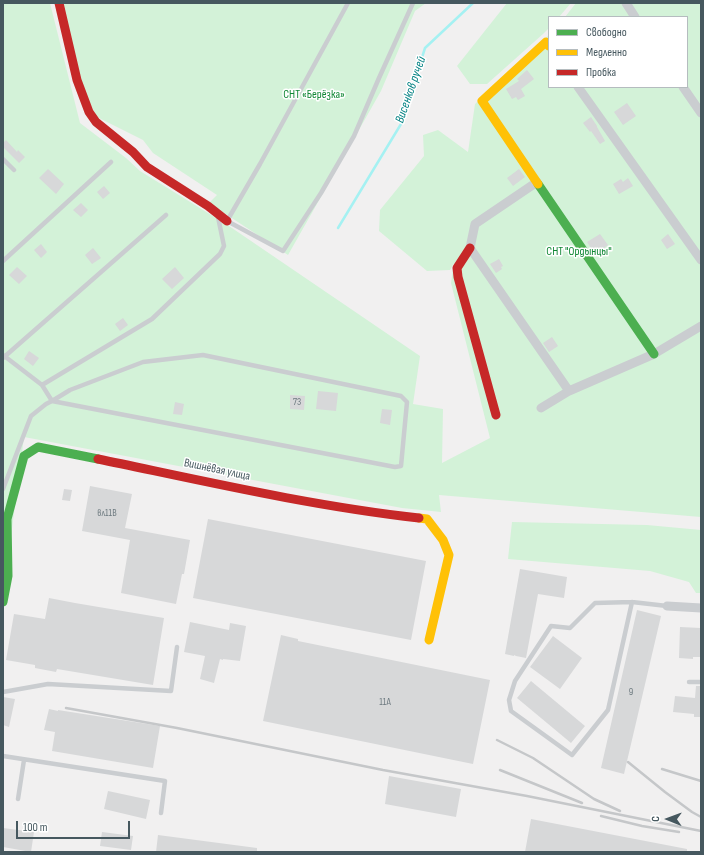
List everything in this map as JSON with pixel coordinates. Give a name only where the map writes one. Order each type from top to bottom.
[{"type":"street","points":[[59,3],[77,80],[89,112],[96,122],[133,152],[147,167],[176,185],[227,221]]},
{"type":"street","points":[[626,3],[634,16]]},
{"type":"street","points":[[548,45],[546,42],[482,101],[654,354]]},
{"type":"street","points":[[579,88],[701,260]]},
{"type":"street","points":[[684,88],[701,113]]},
{"type":"street","points":[[496,415],[458,277],[457,268],[470,248],[475,224],[537,182]]},
{"type":"street","points":[[470,248],[568,391]]},
{"type":"street","points":[[541,408],[568,391],[654,354],[701,326]]},
{"type":"street","name":"Вишнёвая улица","points":[[3,602],[8,576],[7,519],[24,456],[38,447],[265,493],[375,513],[427,519],[444,540],[449,555],[429,640]]},
{"type":"street","points":[[667,606],[701,608]]},
{"type":"lane","points":[[348,3],[227,221],[283,251],[321,193],[354,136],[413,3]]},
{"type":"lane","points":[[3,159],[14,170]]},
{"type":"lane","points":[[3,261],[111,162]]},
{"type":"lane","points":[[42,385],[152,319],[220,254],[224,246],[217,214]]},
{"type":"lane","points":[[3,489],[31,416],[46,404],[52,401],[70,390],[143,362],[204,355],[401,396],[407,402],[401,466],[395,467],[52,401],[42,385],[4,356],[166,215]]},
{"type":"lane","points":[[632,602],[608,710],[572,754],[511,711],[510,700],[515,681],[551,626],[570,628],[595,603],[632,602],[667,606]]},
{"type":"lane","points":[[3,692],[48,684],[171,691],[178,647]]},
{"type":"lane","points":[[689,682],[701,682]]},
{"type":"lane","points":[[3,756],[165,781],[161,813]]},
{"type":"lane","points":[[18,799],[24,760]]},
{"type":"green space","name":"СНТ \"Ордынцы\"","points":[[3,3],[50,3],[80,123],[126,158],[140,171],[229,226],[420,356],[413,404],[443,409],[442,463],[490,438],[451,283],[454,263],[450,270],[427,271],[379,231],[380,210],[424,156],[423,135],[438,130],[468,152],[475,104],[548,36],[548,88],[688,88],[688,16],[566,16],[576,3],[701,3],[701,517],[439,495],[441,512],[402,508],[24,437],[11,536],[3,577]]},
{"type":"green space","name":"СНТ «Берёзка»","points":[[62,3],[426,3],[415,11],[381,91],[288,255],[209,203],[217,195],[153,153],[143,140],[97,117],[85,95]]},
{"type":"green space","points":[[507,3],[571,3],[560,16],[548,16],[548,29],[487,84],[470,84],[457,66]]},
{"type":"green space","points":[[512,522],[647,525],[701,530],[701,593],[696,593],[689,582],[650,571],[508,559]]},
{"type":"building","points":[[527,70],[534,79],[521,89],[525,96],[518,100],[516,97],[512,99],[506,89],[519,81],[517,79]]},
{"type":"building","points":[[627,103],[636,116],[623,125],[614,112]]},
{"type":"building","points":[[591,117],[605,141],[600,144],[583,123]]},
{"type":"building","points":[[6,140],[17,152],[18,150],[25,157],[19,163],[3,147],[3,143]]},
{"type":"building","points":[[48,169],[64,184],[56,194],[39,178]]},
{"type":"building","points":[[519,169],[525,177],[513,186],[507,178]]},
{"type":"building","points":[[628,178],[633,186],[619,194],[613,184],[621,179],[623,182]]},
{"type":"building","points":[[104,186],[110,193],[103,199],[97,192]]},
{"type":"building","points":[[81,203],[88,210],[81,217],[73,210]]},
{"type":"building","points":[[600,234],[608,245],[595,254],[587,242]]},
{"type":"building","points":[[668,234],[675,244],[667,249],[661,240]]},
{"type":"building","points":[[41,244],[47,252],[41,258],[34,250]]},
{"type":"building","points":[[93,248],[101,258],[92,264],[85,255]]},
{"type":"building","points":[[499,259],[503,266],[501,267],[502,269],[496,273],[490,264]]},
{"type":"building","points":[[17,267],[27,276],[19,284],[9,275]]},
{"type":"building","points":[[175,267],[184,278],[172,289],[162,279]]},
{"type":"building","points":[[123,318],[128,325],[120,331],[115,324]]},
{"type":"building","points":[[552,337],[558,346],[549,352],[543,343]]},
{"type":"building","points":[[29,351],[39,358],[33,366],[24,359]]},
{"type":"building","points":[[318,391],[338,393],[336,411],[316,409]]},
{"type":"building","points":[[290,395],[305,396],[304,410],[290,409]]},
{"type":"building","points":[[175,402],[184,404],[182,415],[173,414]]},
{"type":"building","points":[[382,409],[392,410],[390,425],[380,423]]},
{"type":"building","points":[[90,486],[132,494],[125,528],[190,540],[184,574],[182,574],[176,604],[121,593],[130,540],[82,531]]},
{"type":"building","points":[[64,489],[72,490],[70,501],[62,500]]},
{"type":"building","points":[[208,519],[426,561],[411,640],[193,598]]},
{"type":"building","points":[[520,569],[567,577],[564,598],[538,594],[526,658],[505,654]]},
{"type":"building","points":[[49,598],[164,618],[153,685],[57,669],[56,672],[35,668],[35,665],[6,660],[14,614],[45,619]]},
{"type":"building","points":[[637,610],[661,616],[624,774],[601,768]]},
{"type":"building","points":[[190,622],[229,630],[230,623],[246,626],[240,661],[220,659],[214,683],[200,679],[205,656],[184,652]]},
{"type":"building","points":[[680,627],[701,628],[701,657],[693,657],[693,659],[679,658]]},
{"type":"building","points":[[281,635],[298,639],[298,641],[490,680],[473,764],[263,721]]},
{"type":"building","points":[[553,636],[582,658],[560,689],[530,667]]},
{"type":"building","points":[[531,681],[585,726],[571,743],[517,698]]},
{"type":"building","points":[[696,686],[701,686],[701,717],[694,717],[694,714],[673,712],[675,696],[695,698]]},
{"type":"building","points":[[3,697],[15,699],[9,727],[3,725]]},
{"type":"building","points":[[49,709],[160,726],[153,768],[52,751],[55,732],[44,730]]},
{"type":"building","points":[[389,776],[461,789],[456,817],[385,804]]},
{"type":"building","points":[[108,791],[150,800],[146,819],[104,809]]},
{"type":"building","points":[[531,819],[687,849],[687,852],[525,852]]},
{"type":"building","points":[[3,828],[34,832],[31,852],[3,847]]},
{"type":"building","points":[[102,832],[133,836],[131,850],[100,846]]},
{"type":"building","points":[[158,835],[257,848],[257,852],[156,852]]},
{"type":"waterway","name":"Висенков ручей","points":[[338,228],[401,124],[425,48],[473,3]]},
{"type":"railway","points":[[66,708],[177,728],[383,770],[527,796],[701,831]]},
{"type":"railway","points":[[497,740],[533,758],[594,799],[620,811]]},
{"type":"railway","points":[[628,762],[665,792],[701,817]]},
{"type":"railway","points":[[662,769],[701,781]]},
{"type":"railway","points":[[500,770],[582,803]]},
{"type":"railway","points":[[601,816],[642,826],[679,832]]},
{"type":"traffic: fast","points":[[538,184],[654,354]]},
{"type":"traffic: fast","points":[[3,602],[8,576],[7,519],[24,456],[38,447],[98,459]]},
{"type":"traffic: slow","points":[[538,184],[482,101],[546,42],[548,45]]},
{"type":"traffic: slow","points":[[419,518],[427,519],[443,540],[449,555],[429,640]]},
{"type":"traffic: jam","points":[[59,3],[77,80],[89,112],[96,122],[133,152],[147,167],[208,206],[227,221]]},
{"type":"traffic: jam","points":[[470,248],[457,268],[458,277],[496,415]]},
{"type":"traffic: jam","points":[[98,459],[298,500],[419,518]]}]
